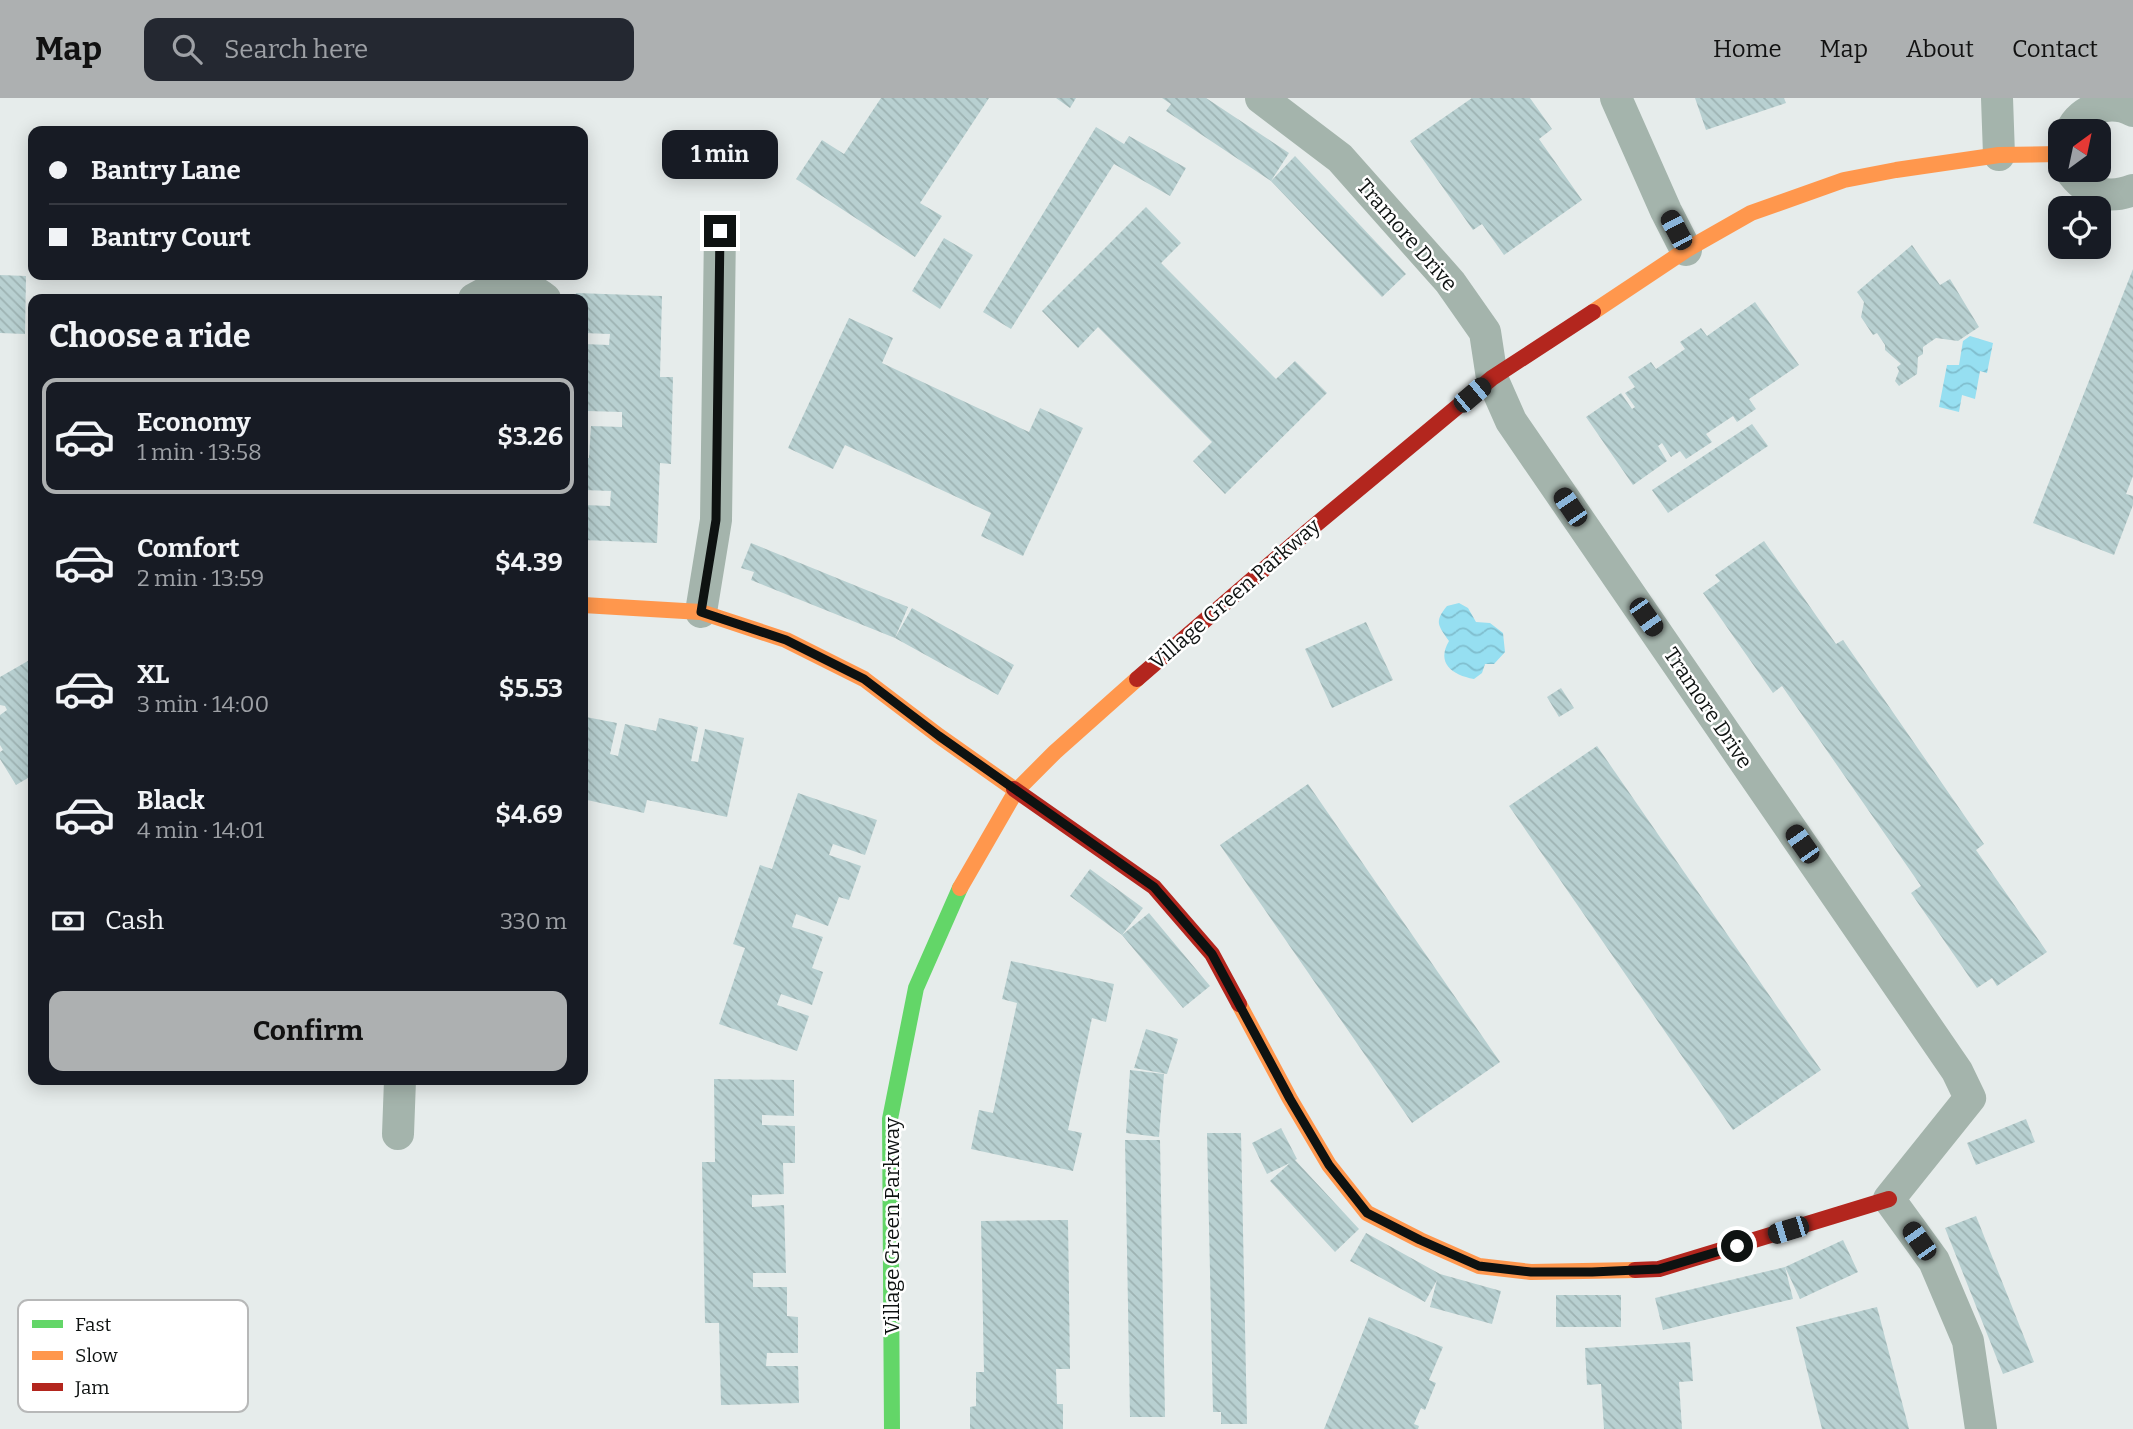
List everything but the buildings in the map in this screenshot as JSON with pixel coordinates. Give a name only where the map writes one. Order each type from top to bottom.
[{"type":"street","name":"Tramore Drive","points":[[1261,98],[1340,158],[1450,282],[1485,332],[1492,378],[1511,421],[1957,1071],[1970,1098],[1889,1199]]},
{"type":"street","points":[[1616,98],[1686,250]]},
{"type":"street","points":[[1997,98],[1999,155]]},
{"type":"street","points":[[2080,119],[2096,108],[2111,105],[2133,111]]},
{"type":"street","name":"Village Green Parkway","points":[[892,1429],[891,1119],[916,988],[961,887],[1016,791],[1055,752],[1152,665],[1492,378],[1686,250],[1751,213],[1844,180],[1999,155],[2048,154]]},
{"type":"street","points":[[2079,182],[2090,191],[2105,195],[2120,195],[2133,190]]},
{"type":"street","points":[[701,612],[716,520],[720,231]]},
{"type":"street","points":[[482,294],[506,286],[521,287],[537,294]]},
{"type":"street","points":[[588,605],[701,612],[786,640],[864,679],[939,736],[1154,887],[1212,954],[1290,1099],[1329,1165],[1367,1213],[1420,1240],[1479,1266],[1531,1272],[1659,1269],[1889,1199],[1934,1261],[1968,1341],[1981,1429]]},
{"type":"street","points":[[398,1134],[400,1085]]},
{"type":"water","points":[[1970,336],[1993,343],[1987,373],[1980,371],[1975,399],[1962,395],[1959,412],[1939,407],[1947,365],[1959,365],[1963,341]]},
{"type":"water","points":[[1459,603],[1468,608],[1476,622],[1490,623],[1503,633],[1505,652],[1494,664],[1485,664],[1482,673],[1474,679],[1453,671],[1445,662],[1445,649],[1449,641],[1440,627],[1439,620],[1447,606]]},
{"type":"traffic: fast","points":[[892,1429],[890,1119],[916,988],[960,888]]},
{"type":"traffic: slow","points":[[1593,312],[1686,250],[1751,213],[1844,180],[1999,155],[2048,154]]},
{"type":"traffic: slow","points":[[588,605],[701,612],[786,640],[864,679],[1014,789]]},
{"type":"traffic: slow","points":[[960,888],[1016,791],[1055,752],[1137,679]]},
{"type":"traffic: slow","points":[[1239,1004],[1329,1165],[1367,1213],[1479,1266],[1531,1272],[1635,1270]]},
{"type":"traffic: jam","points":[[1137,679],[1307,532],[1492,378],[1593,312]]},
{"type":"traffic: jam","points":[[1014,789],[1154,887],[1212,954],[1239,1004]]},
{"type":"traffic: jam","points":[[1635,1270],[1659,1269],[1889,1199]]},
{"type":"route","points":[[720,231],[716,520],[701,612],[786,640],[864,679],[939,736],[1154,887],[1212,954],[1290,1099],[1329,1165],[1367,1213],[1479,1266],[1531,1272],[1659,1269],[1737,1246]]}]
